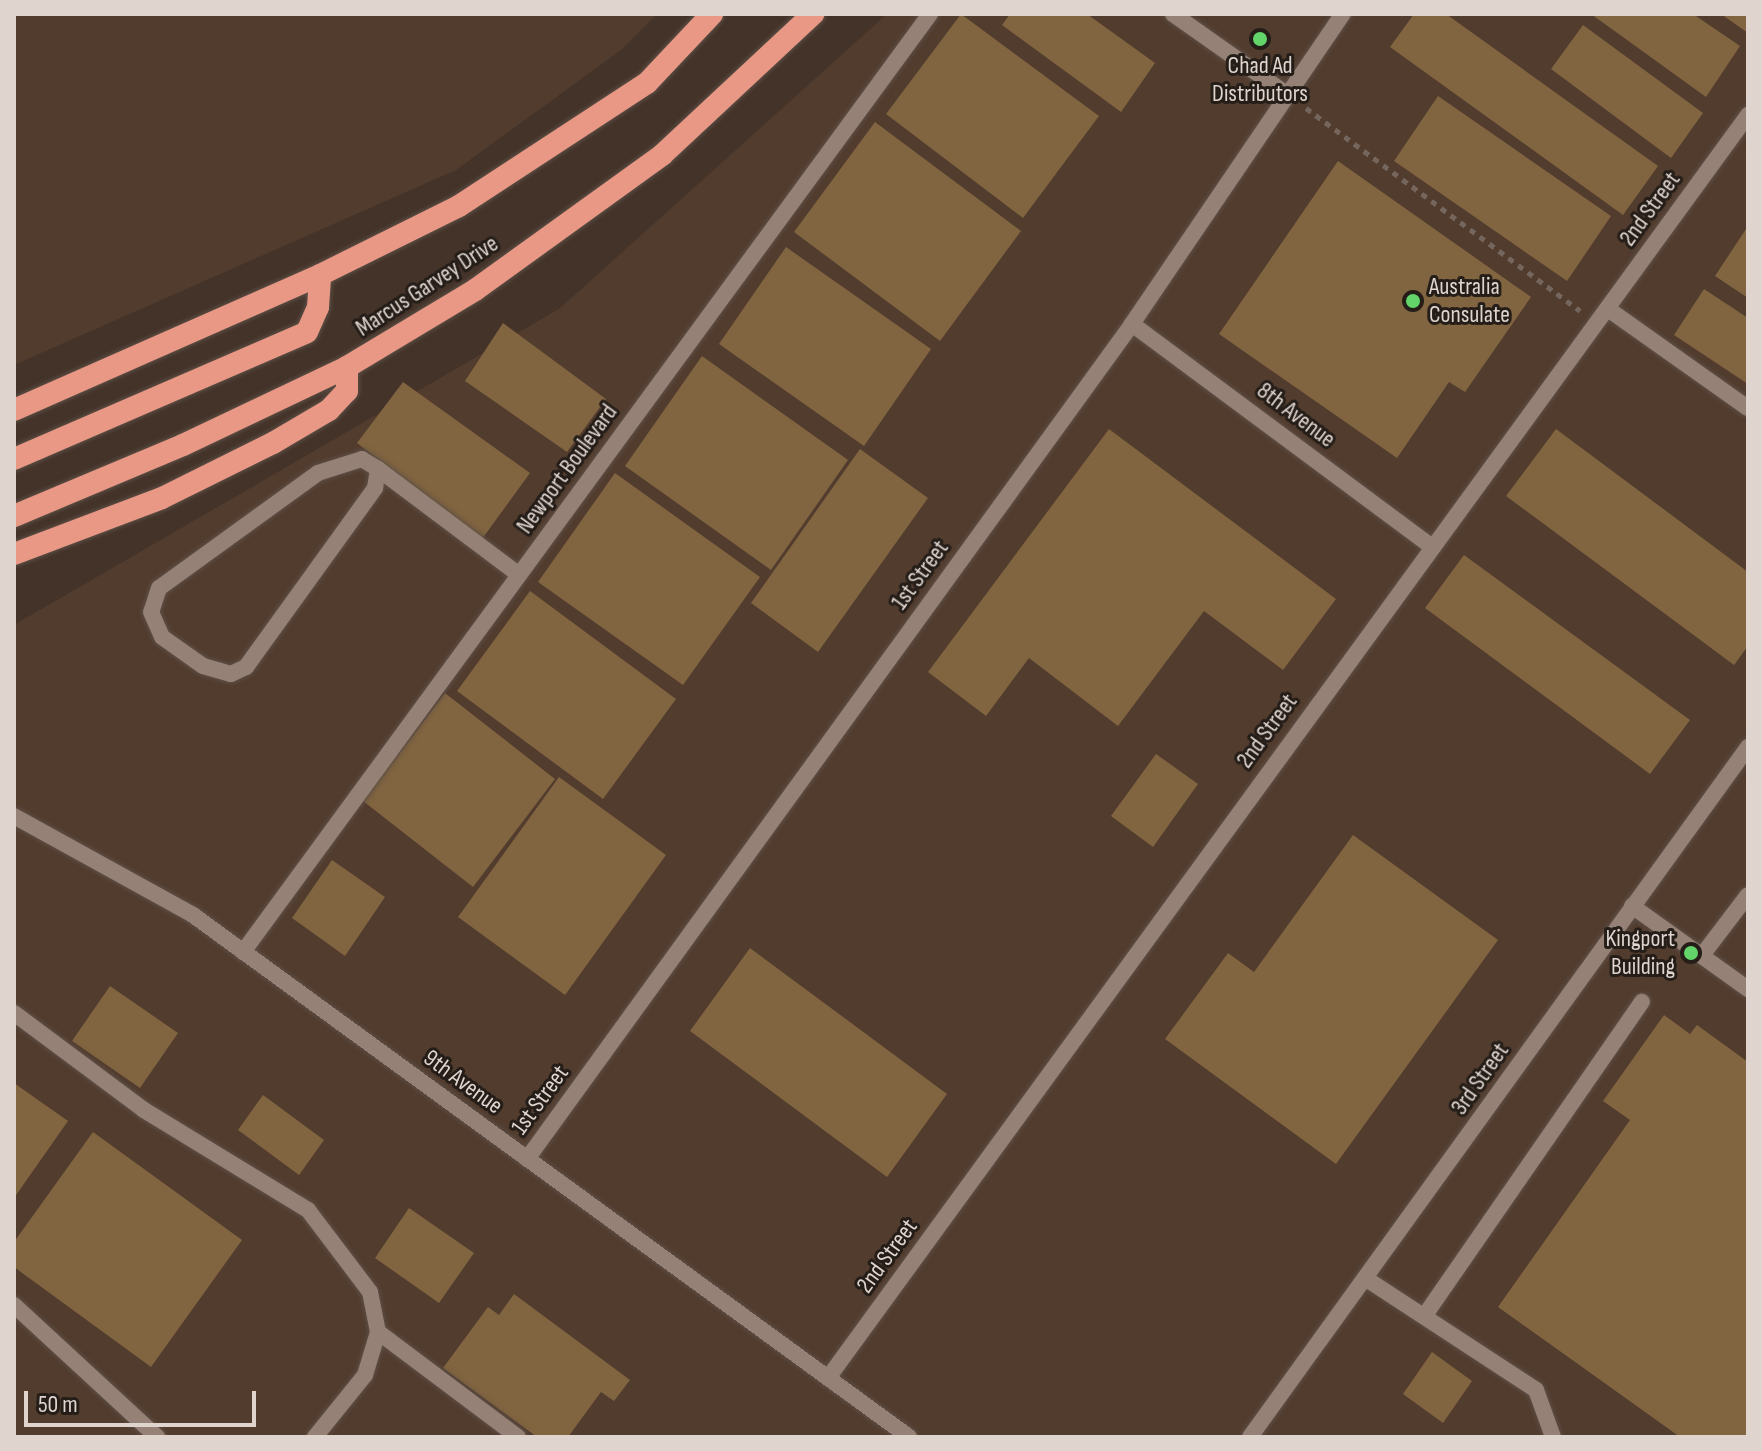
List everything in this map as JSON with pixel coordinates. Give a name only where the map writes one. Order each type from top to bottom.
[{"type":"highway","name":"Marcus Garvey Drive","points":[[14,410],[320,275],[459,206],[647,83],[712,14]]},
{"type":"highway","name":"Marcus Garvey Drive","points":[[14,516],[183,445],[347,367],[475,290],[662,155],[813,14]]},
{"type":"highway","points":[[14,459],[307,332],[318,307],[320,275]]},
{"type":"highway","points":[[14,554],[162,498],[273,443],[329,410],[347,391],[347,367]]},
{"type":"street","name":"Newport Boulevard","points":[[243,952],[930,14]]},
{"type":"street","points":[[1173,14],[1285,93]]},
{"type":"street","name":"1st Street","points":[[527,1159],[1132,324],[1285,93],[1343,14]]},
{"type":"street","name":"2nd Street","points":[[828,1378],[1431,546],[1748,115]]},
{"type":"street","points":[[1608,309],[1748,408]]},
{"type":"street","name":"8th Avenue","points":[[1132,324],[1431,546]]},
{"type":"street","points":[[378,469],[375,488],[246,667],[231,674],[203,666],[162,637],[151,612],[159,588],[318,473],[362,459],[378,469],[519,575]]},
{"type":"street","name":"3rd Street","points":[[1250,1437],[1368,1280],[1748,747]]},
{"type":"street","name":"9th Avenue","points":[[14,816],[193,915],[909,1437]]},
{"type":"street","points":[[1703,954],[1748,895]]},
{"type":"street","points":[[1632,906],[1748,989]]},
{"type":"street","points":[[1425,1315],[1642,1002]]},
{"type":"street","points":[[14,1013],[144,1110],[308,1210],[370,1292],[378,1332],[365,1375],[315,1437]]},
{"type":"street","points":[[1368,1280],[1536,1390],[1553,1437]]},
{"type":"street","points":[[14,1305],[157,1437]]},
{"type":"street","points":[[378,1332],[518,1437]]},
{"type":"street","points":[[130,1437],[141,1423]]},
{"type":"path","points":[[1285,93],[1597,323]]},
{"type":"shaded area","points":[[14,14],[657,14],[621,50],[456,170],[14,365]]},
{"type":"shaded area","points":[[887,14],[1748,14],[1748,1437],[14,1437],[14,625],[559,309]]},
{"type":"building","points":[[961,14],[1099,116],[1023,218],[886,114]]},
{"type":"building","points":[[1010,14],[1087,14],[1155,63],[1121,112],[1002,25]]},
{"type":"building","points":[[1414,14],[1446,14],[1658,166],[1623,215],[1390,47]]},
{"type":"building","points":[[1591,14],[1693,14],[1740,46],[1706,97]]},
{"type":"building","points":[[1721,14],[1748,14],[1748,33]]},
{"type":"building","points":[[1583,25],[1703,113],[1671,158],[1551,69]]},
{"type":"building","points":[[1438,96],[1611,216],[1567,281],[1394,161]]},
{"type":"building","points":[[875,122],[1021,231],[940,341],[794,232]]},
{"type":"building","points":[[1338,161],[1531,297],[1465,392],[1449,382],[1397,458],[1219,334]]},
{"type":"building","points":[[1748,226],[1748,298],[1715,276]]},
{"type":"building","points":[[786,247],[931,349],[864,446],[719,344]]},
{"type":"building","points":[[1704,289],[1748,318],[1748,384],[1674,335]]},
{"type":"building","points":[[503,323],[606,399],[567,452],[465,381]]},
{"type":"building","points":[[702,356],[848,460],[771,570],[625,466]]},
{"type":"building","points":[[403,382],[530,473],[482,539],[357,443]]},
{"type":"building","points":[[1109,429],[1336,599],[1283,670],[1204,611],[1118,726],[1029,658],[986,716],[928,672]]},
{"type":"building","points":[[1556,429],[1748,572],[1748,646],[1734,665],[1506,496]]},
{"type":"building","points":[[860,449],[928,498],[818,652],[751,603]]},
{"type":"building","points":[[615,473],[760,577],[683,685],[538,582]]},
{"type":"building","points":[[1464,555],[1690,720],[1650,774],[1425,608]]},
{"type":"building","points":[[530,591],[676,699],[603,799],[457,691]]},
{"type":"building","points":[[445,693],[555,779],[473,887],[363,801]]},
{"type":"building","points":[[1156,754],[1198,784],[1153,847],[1111,816]]},
{"type":"building","points":[[559,777],[666,855],[565,995],[458,917]]},
{"type":"building","points":[[1353,835],[1498,940],[1336,1164],[1165,1039],[1228,953],[1254,972]]},
{"type":"building","points":[[332,860],[385,897],[345,956],[292,918]]},
{"type":"building","points":[[750,948],[947,1094],[887,1177],[690,1031]]},
{"type":"building","points":[[110,986],[178,1033],[140,1088],[72,1041]]},
{"type":"building","points":[[1664,1015],[1690,1034],[1697,1025],[1748,1062],[1748,1437],[1680,1437],[1498,1307],[1630,1120],[1603,1101]]},
{"type":"building","points":[[14,1083],[68,1121],[14,1198]]},
{"type":"building","points":[[263,1095],[324,1140],[299,1175],[238,1130]]},
{"type":"building","points":[[93,1132],[242,1240],[151,1367],[14,1267],[14,1242]]},
{"type":"building","points":[[409,1208],[474,1253],[439,1303],[375,1258]]},
{"type":"building","points":[[514,1294],[630,1380],[614,1401],[601,1392],[568,1437],[537,1437],[443,1368],[488,1307],[499,1315]]},
{"type":"building","points":[[1432,1352],[1472,1381],[1443,1423],[1403,1394]]},
{"type":"place","name":"Chad Ad Distributors","points":[[1260,39]]},
{"type":"place","name":"Australia Consulate","points":[[1413,301]]},
{"type":"place","name":"Kingport Building","points":[[1691,953]]}]
